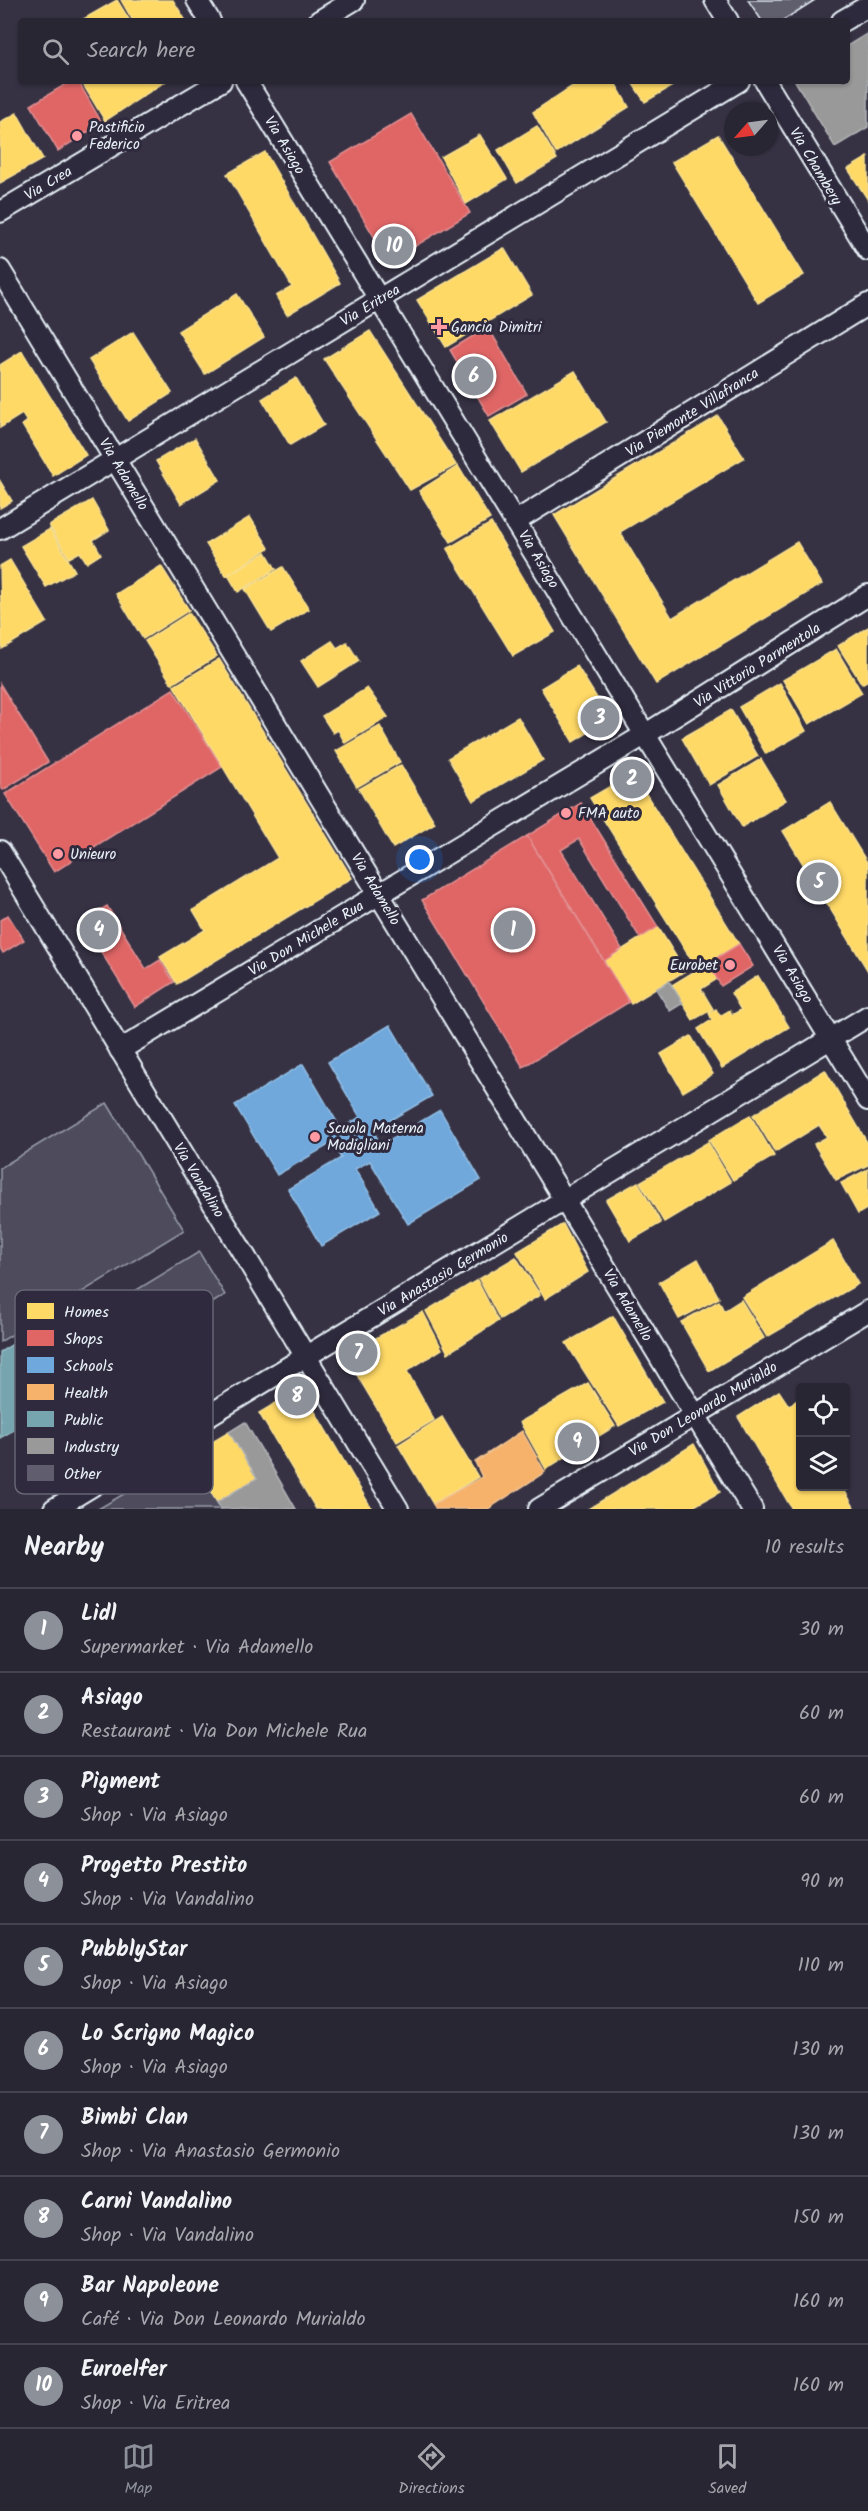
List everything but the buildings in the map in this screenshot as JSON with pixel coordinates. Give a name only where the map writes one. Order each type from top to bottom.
[{"type":"street","points":[[197,0],[208,18]]},
{"type":"street","points":[[324,18],[354,0]]},
{"type":"street","points":[[715,0],[726,18]]},
{"type":"street","points":[[847,18],[868,6]]},
{"type":"street","name":"Via Crea","points":[[0,212],[216,84]]},
{"type":"street","name":"Via Asiago","points":[[248,84],[868,1100]]},
{"type":"street","name":"Via Eritrea","points":[[0,529],[734,84]]},
{"type":"street","name":"Via Chambery","points":[[767,84],[868,250]]},
{"type":"street","name":"Via Adamello","points":[[0,270],[752,1509]]},
{"type":"street","name":"Via Piemonte Villafranca","points":[[516,521],[868,304]]},
{"type":"street","name":"Via Vittorio Parmentola","points":[[646,734],[868,595]]},
{"type":"street","name":"Via Don Michele Rua","points":[[120,1050],[646,734]]},
{"type":"street","name":"Via Vandalino","points":[[0,851],[399,1509]]},
{"type":"street","points":[[832,1038],[868,1016]]},
{"type":"street","name":"Via Anastasio Germonio","points":[[213,1412],[832,1038]]},
{"type":"street","name":"Via Don Leonardo Murialdo","points":[[539,1509],[868,1311]]},
{"type":"street","name":"Via Anastasio Germonio","points":[[54,1509],[79,1494]]},
{"type":"shaded area","points":[[107,1103],[184,1230],[85,1290],[15,1290],[15,1333],[0,1342],[0,1168]]},
{"type":"shaded area","points":[[199,1252],[225,1295],[213,1303],[213,1290],[137,1290]]},
{"type":"shaded area","points":[[124,1494],[212,1494],[221,1509],[98,1509]]},
{"type":"place","name":"Pastificio Federico","points":[[77,136]]},
{"type":"place","name":"Euroelfer","points":[[394,246]]},
{"type":"place","name":"Gancia Dimitri","points":[[439,327]]},
{"type":"place","name":"Lo Scrigno Magico","points":[[474,376]]},
{"type":"place","name":"Pigment","points":[[600,718]]},
{"type":"place","name":"Asiago","points":[[632,779]]},
{"type":"place","name":"FMA auto","points":[[566,813]]},
{"type":"place","name":"Unieuro","points":[[58,854]]},
{"type":"place","name":"PubblyStar","points":[[819,882]]},
{"type":"place","name":"Progetto Prestito","points":[[99,930]]},
{"type":"place","name":"Lidl","points":[[513,930]]},
{"type":"place","name":"Eurobet","points":[[730,965]]},
{"type":"place","name":"Scuola Materna Modigliani","points":[[315,1137]]},
{"type":"place","name":"Bimbi Clan","points":[[358,1353]]},
{"type":"place","name":"Carni Vandalino","points":[[297,1396]]},
{"type":"place","name":"Bar Napoleone","points":[[577,1442]]}]
